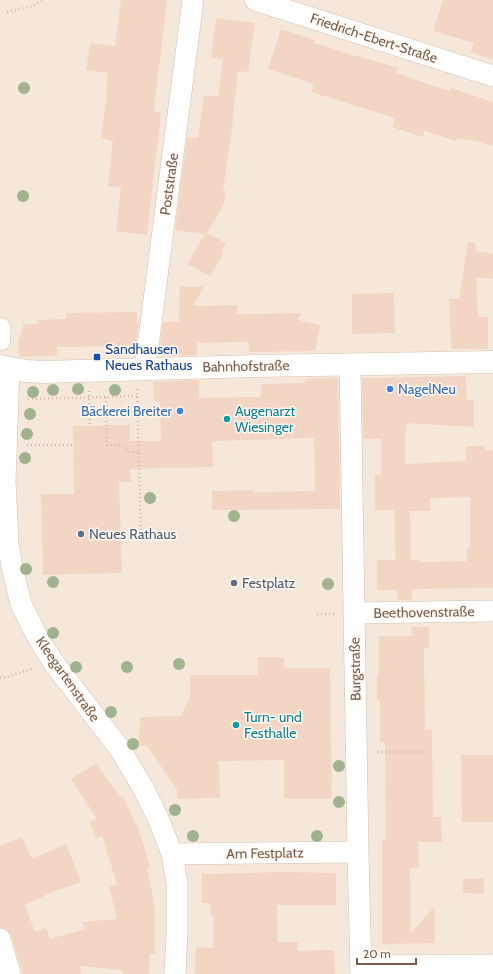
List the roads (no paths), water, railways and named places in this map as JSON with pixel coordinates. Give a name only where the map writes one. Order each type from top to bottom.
[{"type":"street","name":"Poststraße","points":[[140,368],[193,0]]},
{"type":"street","name":"Friedrich-Ebert-Straße","points":[[256,0],[493,76]]},
{"type":"street","points":[[0,328],[0,340]]},
{"type":"street","name":"Bahnhofstraße","points":[[5,367],[32,372],[140,368],[493,362]]},
{"type":"street","name":"Burgstraße","points":[[350,365],[361,970]]},
{"type":"street","name":"Kleegartenstraße","points":[[5,367],[8,399],[5,481],[8,543],[21,604],[38,638],[53,662],[120,750],[143,788],[158,818],[172,854],[177,884],[175,974]]},
{"type":"street","name":"Beethovenstraße","points":[[354,613],[493,611]]},
{"type":"street","name":"Am Festplatz","points":[[172,854],[358,852]]},
{"type":"street","points":[[0,938],[10,974]]},
{"type":"street","points":[[361,970],[493,965]]},
{"type":"place","name":"Sandhausen Neues Rathaus","points":[[97,357]]},
{"type":"place","name":"NagelNeu","points":[[390,389]]},
{"type":"place","name":"Bäckerei Breiter","points":[[180,411]]},
{"type":"place","name":"Augenarzt Wiesinger","points":[[227,419]]},
{"type":"place","name":"Neues Rathaus","points":[[81,534]]},
{"type":"place","name":"Festplatz","points":[[234,583]]},
{"type":"place","name":"Turn- und Festhalle","points":[[236,725]]}]
